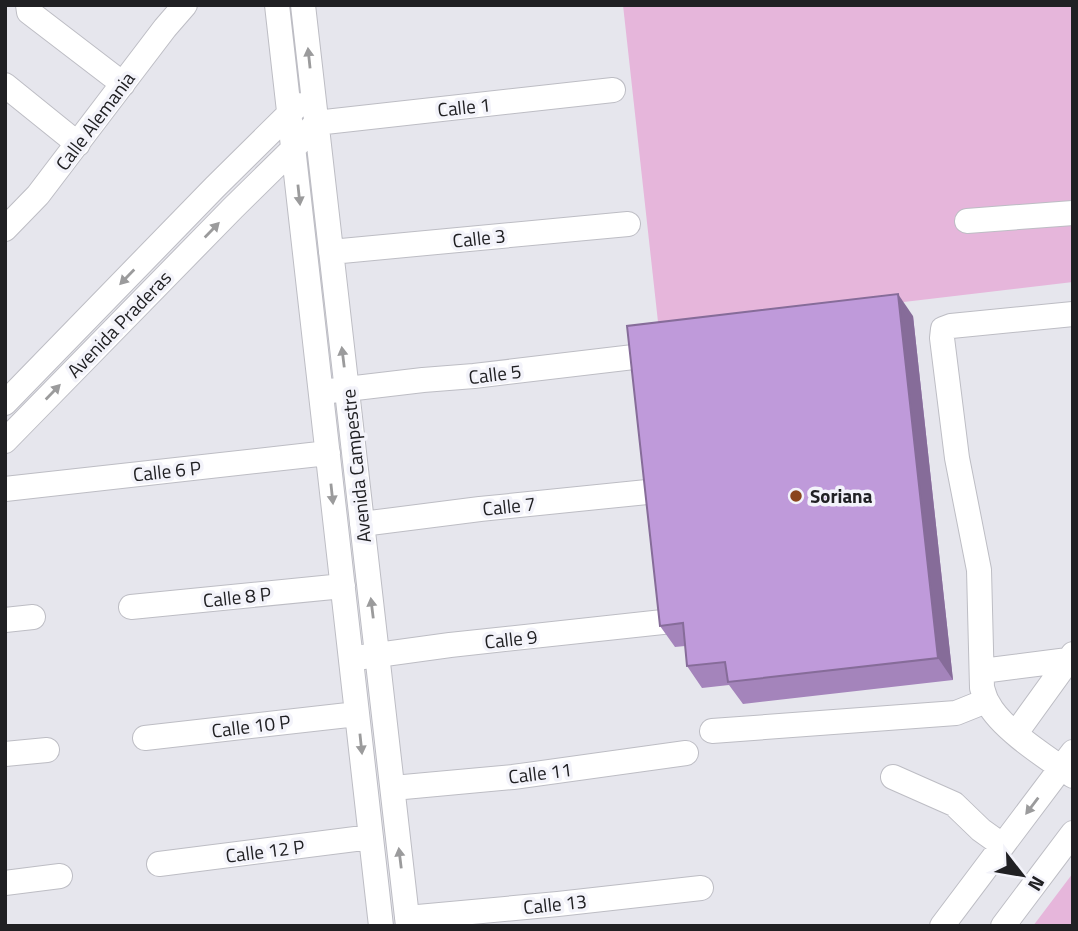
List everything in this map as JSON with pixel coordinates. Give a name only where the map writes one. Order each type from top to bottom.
[{"type":"street","points":[[28,5],[29,12],[124,83]]},
{"type":"street","name":"Calle Alemania","points":[[7,224],[38,195],[78,144],[124,83],[164,17],[185,5]]},
{"type":"street","name":"Avenida Campestre","points":[[277,5],[381,926]]},
{"type":"street","name":"Avenida Campestre","points":[[303,5],[408,922]]},
{"type":"street","points":[[5,85],[78,144]]},
{"type":"street","name":"Avenida Praderas","points":[[5,403],[312,89]]},
{"type":"street","name":"Calle 1","points":[[316,122],[613,90]]},
{"type":"street","name":"Avenida Praderas","points":[[5,441],[293,149],[316,122]]},
{"type":"street","points":[[215,187],[233,208]]},
{"type":"street","points":[[967,221],[1073,213]]},
{"type":"street","name":"Calle 3","points":[[331,252],[628,224]]},
{"type":"street","points":[[942,926],[1002,845],[1069,765],[1016,733],[1000,720],[986,701],[982,688],[979,570],[957,458],[943,329],[1073,314]]},
{"type":"street","name":"Calle 5","points":[[321,392],[642,356]]},
{"type":"street","name":"Calle 6 P","points":[[5,489],[328,453]]},
{"type":"street","name":"Calle 7","points":[[362,523],[657,491]]},
{"type":"street","name":"Calle 8 P","points":[[131,607],[343,586]]},
{"type":"street","points":[[5,620],[33,617]]},
{"type":"street","name":"Calle 9","points":[[351,659],[450,645],[672,621]]},
{"type":"street","points":[[982,671],[1070,657]]},
{"type":"street","points":[[1016,733],[1070,657]]},
{"type":"street","points":[[712,732],[956,713],[986,701]]},
{"type":"street","name":"Calle 10 P","points":[[145,738],[357,714]]},
{"type":"street","points":[[5,754],[47,750]]},
{"type":"street","name":"Calle 11","points":[[393,788],[513,777],[687,753]]},
{"type":"street","points":[[893,777],[954,804],[981,830],[1002,845]]},
{"type":"street","points":[[1003,926],[1073,833]]},
{"type":"street","name":"Calle 12 P","points":[[159,864],[371,837]]},
{"type":"street","points":[[5,883],[60,876]]},
{"type":"street","name":"Calle 13","points":[[408,922],[702,888]]},
{"type":"shaded area","points":[[623,5],[1073,5],[1073,282],[659,331]]},
{"type":"shaded area","points":[[1073,873],[1073,926],[1033,926]]},
{"type":"building","name":"Soriana","points":[[898,294],[938,658],[728,682],[725,662],[687,666],[683,623],[660,626],[627,326]]},
{"type":"place","name":"Soriana","points":[[796,496]]}]
